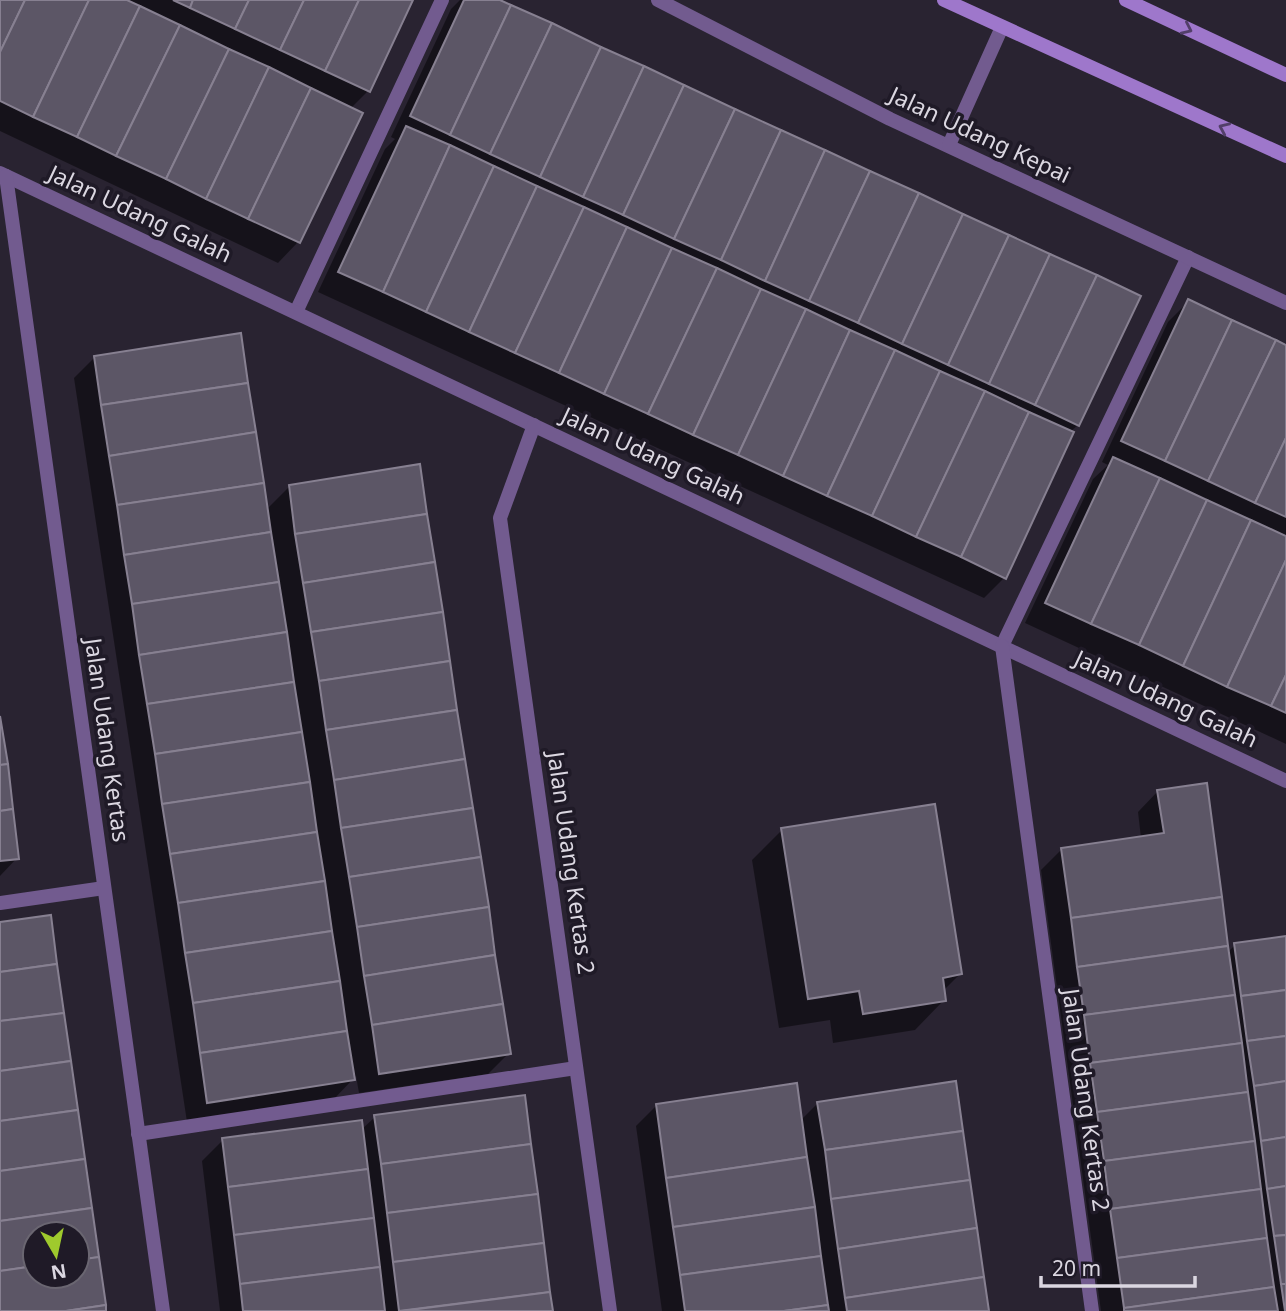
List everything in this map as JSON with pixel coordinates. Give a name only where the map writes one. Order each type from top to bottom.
[{"type":"street","points":[[296,312],[442,0]]},
{"type":"street","name":"Jalan Udang Kepai","points":[[658,0],[949,145],[1286,303]]},
{"type":"street","points":[[944,0],[1286,156]]},
{"type":"street","points":[[1126,0],[1286,75]]},
{"type":"street","points":[[949,145],[1002,27]]},
{"type":"street","name":"Jalan Udang Galah","points":[[3,175],[1286,781]]},
{"type":"street","name":"Jalan Udang Kertas","points":[[3,175],[163,1311]]},
{"type":"street","points":[[1002,646],[1188,257]]},
{"type":"street","name":"Jalan Udang Kertas 2","points":[[534,425],[500,518],[610,1311]]},
{"type":"street","name":"Jalan Udang Kertas 2","points":[[1002,646],[1092,1311]]},
{"type":"street","points":[[0,903],[104,888]]},
{"type":"street","points":[[138,1134],[576,1068]]},
{"type":"building","points":[[0,0],[25,0],[0,52]]},
{"type":"building","points":[[25,0],[89,0],[33,117],[0,101],[0,52]]},
{"type":"building","points":[[89,0],[127,0],[140,6],[77,137],[33,117]]},
{"type":"building","points":[[173,0],[193,0],[190,8]]},
{"type":"building","points":[[193,0],[249,0],[235,29],[190,8]]},
{"type":"building","points":[[249,0],[304,0],[280,50],[235,29]]},
{"type":"building","points":[[304,0],[359,0],[325,71],[280,50]]},
{"type":"building","points":[[359,0],[413,0],[370,92],[325,71]]},
{"type":"building","points":[[464,0],[500,0],[511,5],[450,135],[410,116]]},
{"type":"building","points":[[511,5],[552,23],[490,154],[450,135]]},
{"type":"building","points":[[140,6],[180,25],[116,156],[77,137]]},
{"type":"building","points":[[552,23],[601,47],[540,177],[490,154]]},
{"type":"building","points":[[180,25],[229,49],[166,179],[116,156]]},
{"type":"building","points":[[601,47],[644,66],[583,197],[540,177]]},
{"type":"building","points":[[229,49],[269,67],[206,199],[166,179]]},
{"type":"building","points":[[644,66],[684,85],[623,215],[583,197]]},
{"type":"building","points":[[269,67],[311,88],[248,219],[206,199]]},
{"type":"building","points":[[684,85],[735,109],[674,239],[623,215]]},
{"type":"building","points":[[311,88],[363,113],[300,243],[248,219]]},
{"type":"building","points":[[735,109],[781,130],[721,260],[674,239]]},
{"type":"building","points":[[406,126],[450,145],[383,292],[338,272]]},
{"type":"building","points":[[781,130],[825,150],[765,281],[721,260]]},
{"type":"building","points":[[450,145],[494,166],[426,312],[383,292]]},
{"type":"building","points":[[825,150],[870,171],[809,301],[765,281]]},
{"type":"building","points":[[494,166],[537,186],[469,332],[426,312]]},
{"type":"building","points":[[870,171],[919,193],[858,323],[809,301]]},
{"type":"building","points":[[537,186],[584,207],[515,353],[469,332]]},
{"type":"building","points":[[919,193],[963,214],[902,344],[858,323]]},
{"type":"building","points":[[584,207],[627,227],[559,373],[515,353]]},
{"type":"building","points":[[963,214],[1009,235],[948,365],[902,344]]},
{"type":"building","points":[[627,227],[672,248],[604,394],[559,373]]},
{"type":"building","points":[[1009,235],[1050,254],[989,384],[948,365]]},
{"type":"building","points":[[672,248],[717,268],[648,414],[604,394]]},
{"type":"building","points":[[1050,254],[1097,275],[1035,405],[989,384]]},
{"type":"building","points":[[717,268],[761,289],[693,435],[648,414]]},
{"type":"building","points":[[1097,275],[1141,296],[1079,426],[1035,405]]},
{"type":"building","points":[[761,289],[806,309],[738,455],[693,435]]},
{"type":"building","points":[[1188,299],[1232,320],[1165,461],[1121,441]]},
{"type":"building","points":[[806,309],[850,330],[783,476],[738,455]]},
{"type":"building","points":[[1232,320],[1276,340],[1208,481],[1165,461]]},
{"type":"building","points":[[850,330],[895,350],[827,496],[783,476]]},
{"type":"building","points":[[241,333],[248,383],[101,405],[94,356]]},
{"type":"building","points":[[1276,340],[1286,345],[1286,438],[1255,503],[1208,481]]},
{"type":"building","points":[[895,350],[940,371],[872,516],[827,496]]},
{"type":"building","points":[[940,371],[985,391],[916,537],[872,516]]},
{"type":"building","points":[[248,383],[256,432],[109,456],[101,405]]},
{"type":"building","points":[[985,391],[1029,412],[961,557],[916,537]]},
{"type":"building","points":[[1029,412],[1074,432],[1006,579],[961,557]]},
{"type":"building","points":[[256,432],[264,483],[117,505],[109,456]]},
{"type":"building","points":[[1286,438],[1286,517],[1255,503]]},
{"type":"building","points":[[1113,457],[1160,478],[1091,624],[1045,603]]},
{"type":"building","points":[[420,464],[427,514],[295,534],[289,485]]},
{"type":"building","points":[[1160,478],[1207,500],[1139,645],[1091,624]]},
{"type":"building","points":[[264,483],[271,532],[124,555],[117,505]]},
{"type":"building","points":[[1207,500],[1251,520],[1183,666],[1139,645]]},
{"type":"building","points":[[427,514],[435,562],[303,583],[295,534]]},
{"type":"building","points":[[1251,520],[1286,536],[1286,560],[1227,687],[1183,666]]},
{"type":"building","points":[[271,532],[279,582],[132,604],[124,555]]},
{"type":"building","points":[[1286,560],[1286,675],[1271,706],[1227,687]]},
{"type":"building","points":[[435,562],[443,612],[311,632],[303,583]]},
{"type":"building","points":[[279,582],[287,632],[139,655],[132,604]]},
{"type":"building","points":[[443,612],[450,661],[319,681],[311,632]]},
{"type":"building","points":[[287,632],[294,682],[147,704],[139,655]]},
{"type":"building","points":[[450,661],[457,710],[326,730],[319,681]]},
{"type":"building","points":[[1286,675],[1286,713],[1271,706]]},
{"type":"building","points":[[294,682],[302,732],[155,754],[147,704]]},
{"type":"building","points":[[457,710],[465,759],[334,780],[326,730]]},
{"type":"building","points":[[0,716],[8,764],[0,765]]},
{"type":"building","points":[[302,732],[310,782],[162,804],[155,754]]},
{"type":"building","points":[[465,759],[473,808],[341,828],[334,780]]},
{"type":"building","points":[[8,764],[13,809],[0,811],[0,765]]},
{"type":"building","points":[[310,782],[317,832],[170,854],[162,804]]},
{"type":"building","points":[[1207,783],[1222,897],[1071,918],[1061,848],[1164,833],[1157,790]]},
{"type":"building","points":[[935,804],[962,974],[943,978],[946,1001],[863,1014],[859,991],[808,999],[781,828]]},
{"type":"building","points":[[473,808],[481,857],[349,877],[341,828]]},
{"type":"building","points":[[13,809],[19,859],[0,861],[0,811]]},
{"type":"building","points":[[317,832],[325,881],[178,903],[170,854]]},
{"type":"building","points":[[481,857],[489,907],[357,927],[349,877]]},
{"type":"building","points":[[325,881],[332,931],[185,953],[178,903]]},
{"type":"building","points":[[1222,897],[1228,946],[1077,967],[1071,918]]},
{"type":"building","points":[[489,907],[495,955],[364,976],[357,927]]},
{"type":"building","points":[[51,915],[57,964],[0,972],[0,922]]},
{"type":"building","points":[[332,931],[340,981],[193,1003],[185,953]]},
{"type":"building","points":[[1286,936],[1286,990],[1241,996],[1234,943]]},
{"type":"building","points":[[1228,946],[1235,995],[1084,1015],[1077,967]]},
{"type":"building","points":[[495,955],[503,1004],[372,1025],[364,976]]},
{"type":"building","points":[[57,964],[64,1013],[0,1021],[0,972]]},
{"type":"building","points":[[340,981],[347,1031],[200,1053],[193,1003]]},
{"type":"building","points":[[1286,990],[1286,1036],[1247,1041],[1241,996]]},
{"type":"building","points":[[1235,995],[1242,1043],[1090,1063],[1084,1015]]},
{"type":"building","points":[[503,1004],[511,1054],[379,1074],[372,1025]]},
{"type":"building","points":[[64,1013],[71,1061],[0,1071],[0,1021]]},
{"type":"building","points":[[347,1031],[355,1080],[207,1103],[200,1053]]},
{"type":"building","points":[[1286,1036],[1286,1081],[1254,1086],[1247,1041]]},
{"type":"building","points":[[1242,1043],[1248,1092],[1097,1112],[1090,1063]]},
{"type":"building","points":[[71,1061],[78,1110],[0,1121],[0,1071]]},
{"type":"building","points":[[956,1081],[963,1131],[825,1150],[817,1102]]},
{"type":"building","points":[[1286,1081],[1286,1137],[1261,1141],[1254,1086]]},
{"type":"building","points":[[797,1083],[807,1157],[666,1178],[656,1104]]},
{"type":"building","points":[[1248,1092],[1255,1141],[1104,1161],[1097,1112]]},
{"type":"building","points":[[525,1095],[531,1144],[381,1164],[374,1115]]},
{"type":"building","points":[[78,1110],[85,1159],[0,1171],[0,1121]]},
{"type":"building","points":[[362,1120],[368,1169],[228,1187],[222,1138]]},
{"type":"building","points":[[963,1131],[970,1180],[831,1199],[825,1150]]},
{"type":"building","points":[[1286,1137],[1286,1186],[1267,1189],[1261,1141]]},
{"type":"building","points":[[1255,1141],[1261,1189],[1110,1209],[1104,1161]]},
{"type":"building","points":[[531,1144],[538,1194],[387,1213],[381,1164]]},
{"type":"building","points":[[807,1157],[815,1207],[673,1227],[666,1178]]},
{"type":"building","points":[[85,1159],[92,1208],[0,1221],[0,1171]]},
{"type":"building","points":[[368,1169],[374,1218],[234,1235],[228,1187]]},
{"type":"building","points":[[970,1180],[977,1228],[838,1249],[831,1199]]},
{"type":"building","points":[[1286,1186],[1286,1235],[1274,1236],[1267,1189]]},
{"type":"building","points":[[1261,1189],[1267,1238],[1117,1258],[1110,1209]]},
{"type":"building","points":[[538,1194],[544,1243],[393,1262],[387,1213]]},
{"type":"building","points":[[815,1207],[821,1256],[680,1275],[673,1227]]},
{"type":"building","points":[[92,1208],[99,1257],[91,1258],[91,1220],[21,1220],[21,1268],[0,1271],[0,1221]]},
{"type":"building","points":[[374,1218],[380,1267],[240,1284],[234,1235]]},
{"type":"building","points":[[977,1228],[984,1277],[845,1298],[838,1249]]},
{"type":"building","points":[[1286,1235],[1286,1284],[1281,1284],[1274,1236]]},
{"type":"building","points":[[1267,1238],[1274,1287],[1124,1308],[1117,1258]]},
{"type":"building","points":[[544,1243],[550,1292],[399,1311],[393,1262]]},
{"type":"building","points":[[821,1256],[828,1305],[784,1311],[685,1311],[680,1275]]},
{"type":"building","points":[[99,1257],[106,1305],[66,1311],[0,1311],[0,1271],[21,1268],[21,1290],[91,1290],[91,1258]]},
{"type":"building","points":[[380,1267],[385,1311],[243,1311],[240,1284]]},
{"type":"building","points":[[984,1277],[989,1311],[847,1311],[845,1298]]},
{"type":"building","points":[[1281,1284],[1286,1284],[1286,1311],[1285,1311]]},
{"type":"building","points":[[1274,1287],[1278,1311],[1124,1311],[1124,1308]]},
{"type":"building","points":[[550,1292],[553,1311],[402,1311]]},
{"type":"building","points":[[106,1305],[106,1311],[66,1311]]},
{"type":"building","points":[[828,1305],[829,1311],[784,1311]]}]
